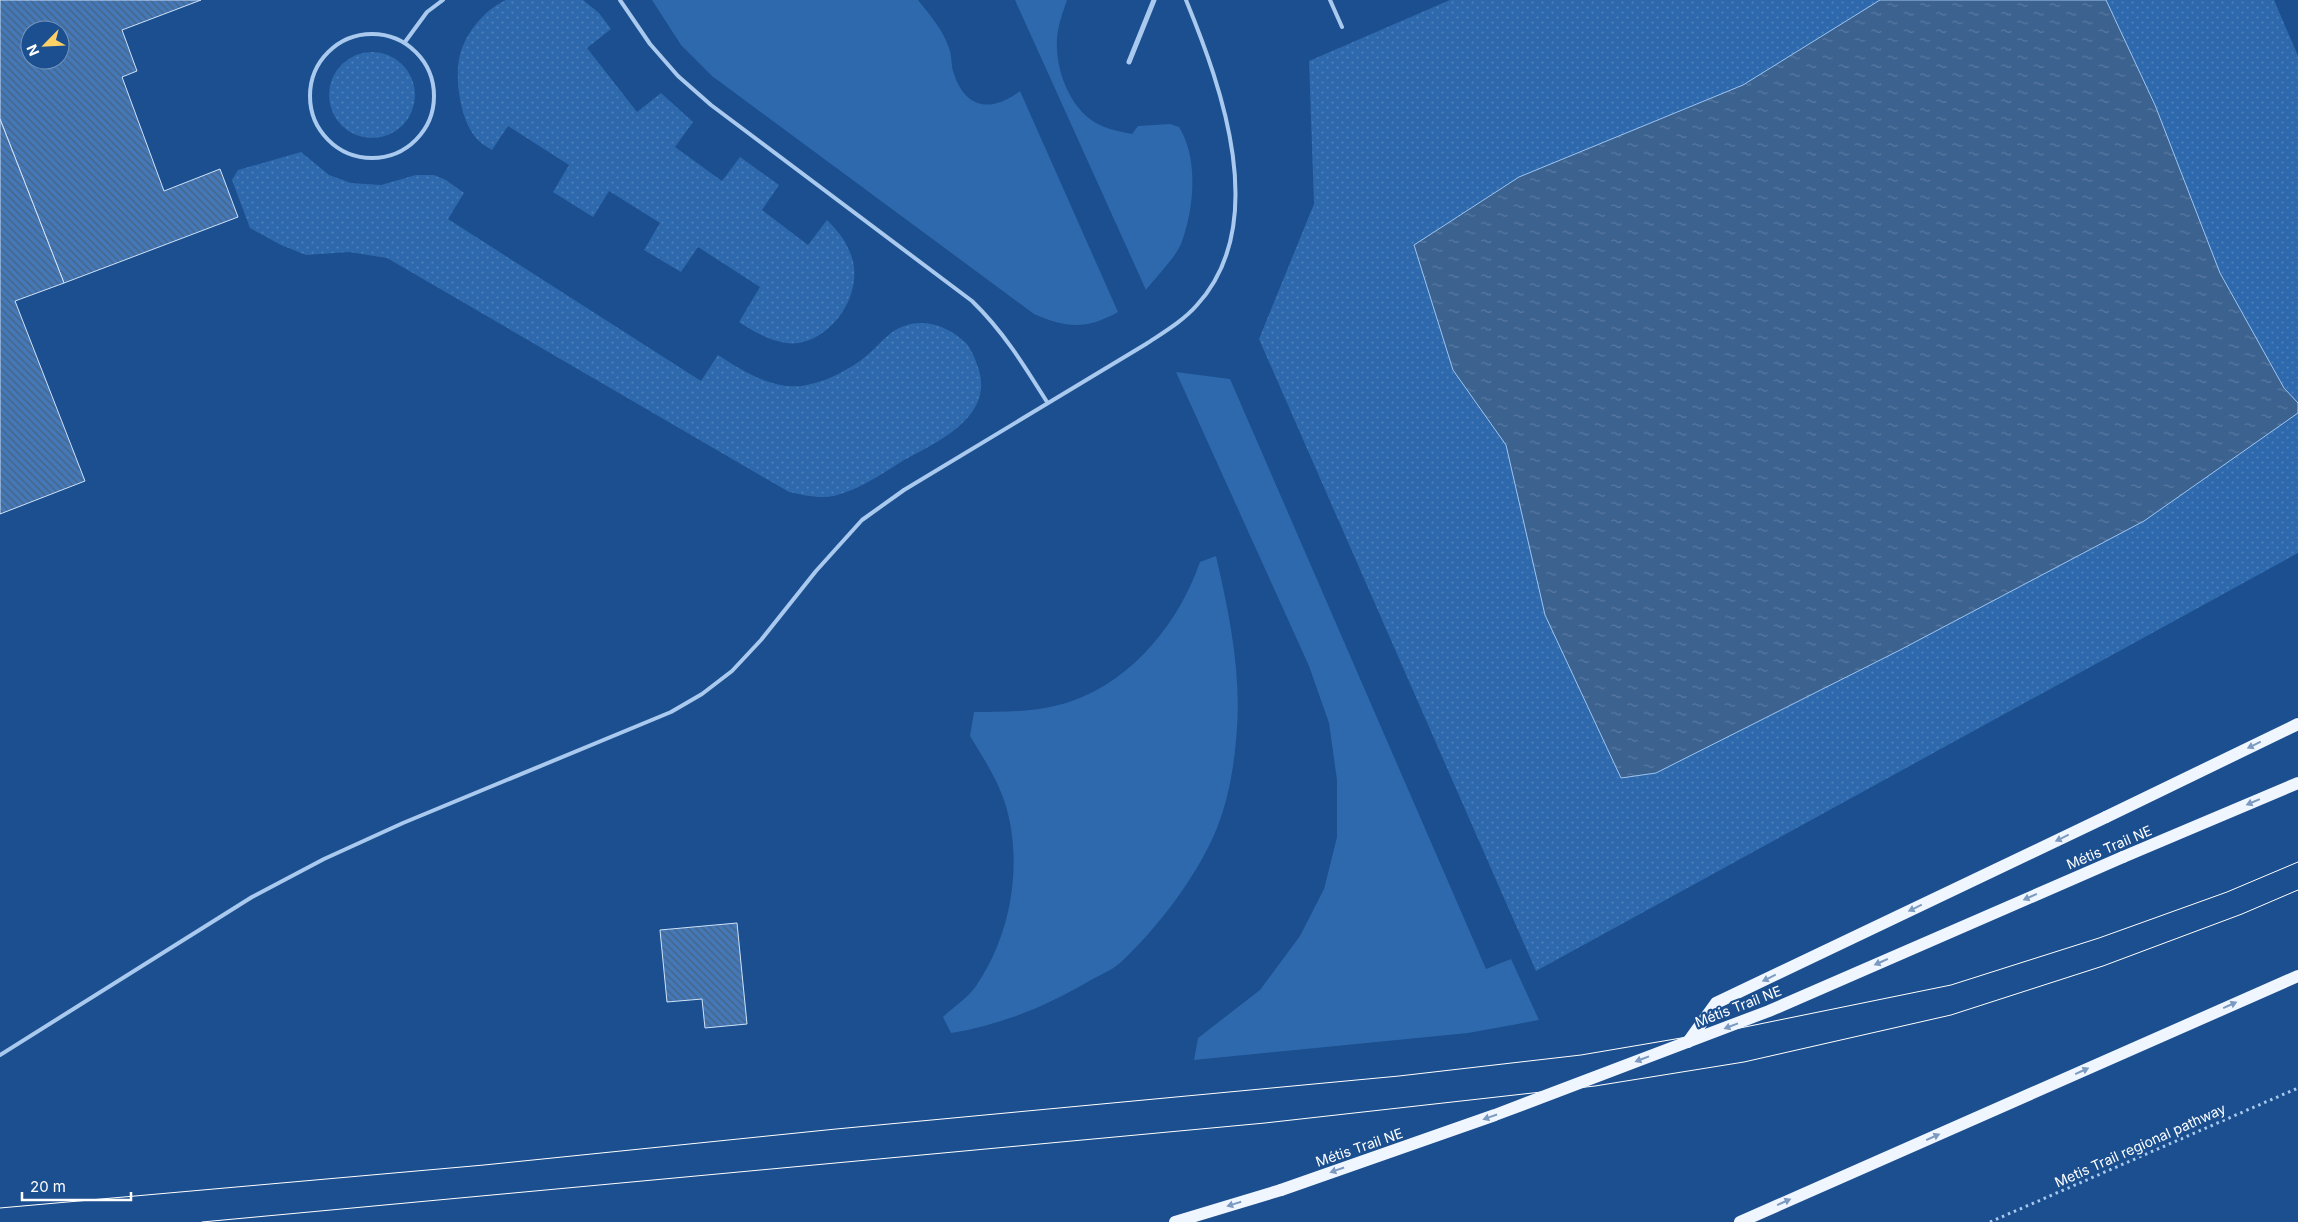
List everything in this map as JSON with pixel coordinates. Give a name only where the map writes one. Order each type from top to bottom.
[{"type":"main road","points":[[1688,1042],[1716,1003],[2298,724]]},
{"type":"main road","name":"Métis Trail NE","points":[[1175,1222],[1281,1190],[1496,1115],[1769,1011],[2122,857],[2298,783]]},
{"type":"main road","points":[[1740,1222],[2298,976]]},
{"type":"street","points":[[1129,62],[1154,0]]},
{"type":"lane","points":[[405,42],[427,12],[443,0]]},
{"type":"lane","points":[[620,0],[650,44],[678,76],[711,105],[972,301],[995,324],[1014,349],[1047,402]]},
{"type":"lane","points":[[0,1055],[252,897],[324,859],[403,823],[671,712],[702,694],[732,671],[761,640],[816,570],[862,520],[904,490],[1146,344],[1182,319],[1198,304],[1224,265],[1234,231],[1237,195],[1230,146],[1218,88],[1186,0]]},
{"type":"lane","points":[[1330,0],[1342,27]]},
{"type":"lane","points":[[365,33],[386,34],[405,42],[420,56],[431,73],[435,93],[432,113],[424,132],[409,147],[391,156],[370,159],[350,154],[332,144],[318,128],[310,108],[309,88],[316,68],[328,50],[345,38],[365,33]]},
{"type":"path","name":"Metis Trail regional pathway","points":[[1990,1222],[2298,1088]]},
{"type":"shaded area","points":[[506,0],[583,0],[599,13],[611,29],[587,48],[637,112],[661,93],[693,122],[675,147],[722,181],[740,157],[779,185],[762,210],[808,245],[827,220],[848,247],[854,271],[850,298],[843,311],[824,332],[812,339],[799,343],[783,343],[760,334],[739,322],[760,287],[698,247],[681,272],[644,250],[660,223],[609,191],[593,217],[553,192],[569,165],[508,126],[492,150],[479,141],[472,133],[463,111],[458,85],[459,61],[464,43],[473,28],[492,9]]},
{"type":"shaded area","points":[[652,0],[918,0],[943,35],[950,51],[953,71],[958,83],[971,100],[979,104],[989,105],[998,103],[1020,91],[1118,312],[1096,322],[1076,325],[1056,322],[1034,314],[712,76],[681,45]]},
{"type":"shaded area","points":[[1015,0],[1067,0],[1057,38],[1059,63],[1062,76],[1073,100],[1091,120],[1102,126],[1132,134],[1138,126],[1170,124],[1179,127],[1185,140],[1190,154],[1192,169],[1189,216],[1181,244],[1146,290]]},
{"type":"shaded area","points":[[1450,0],[2274,0],[2298,56],[2298,553],[1536,971],[1259,339],[1314,204],[1309,61]]},
{"type":"shaded area","points":[[372,52],[388,55],[396,59],[408,71],[412,79],[415,95],[412,111],[408,119],[396,131],[388,135],[372,138],[356,135],[348,131],[336,119],[332,111],[329,95],[332,79],[336,71],[348,59],[356,55]]},
{"type":"shaded area","points":[[301,152],[329,175],[351,183],[381,185],[416,175],[434,175],[446,180],[464,193],[448,219],[701,381],[718,355],[746,372],[779,385],[801,386],[817,383],[860,361],[891,333],[901,327],[920,323],[940,326],[949,330],[966,343],[974,356],[979,370],[981,387],[978,402],[969,416],[944,437],[860,486],[828,497],[789,492],[387,258],[349,252],[306,255],[281,245],[250,228],[232,180],[238,170]]},
{"type":"shaded area","points":[[1176,372],[1230,379],[1486,969],[1511,959],[1539,1020],[1468,1033],[1194,1060],[1198,1038],[1260,990],[1300,936],[1324,889],[1337,837],[1337,780],[1329,723],[1309,666]]},
{"type":"shaded area","points":[[1216,556],[1236,663],[1237,728],[1233,766],[1225,804],[1217,828],[1199,864],[1162,918],[1134,949],[1113,968],[1041,1006],[1006,1020],[951,1033],[943,1017],[973,990],[988,966],[1006,920],[1013,872],[1013,847],[1010,823],[1004,800],[993,775],[970,736],[974,712],[1024,711],[1060,705],[1094,691],[1115,678],[1134,663],[1167,627],[1180,606],[1200,562]]},
{"type":"water","points":[[1880,0],[2106,0],[2155,105],[2220,273],[2284,388],[2298,403],[2298,413],[2144,521],[1900,650],[1656,773],[1621,778],[1545,615],[1506,445],[1453,370],[1414,245],[1519,177],[1743,85]]},
{"type":"building","points":[[0,0],[201,0],[122,30],[137,71],[122,77],[164,191],[220,169],[238,217],[64,283],[0,119]]},
{"type":"building","points":[[0,119],[64,283],[15,301],[85,481],[0,514]]},
{"type":"building","points":[[737,923],[747,1024],[705,1028],[702,999],[667,1002],[660,930]]},
{"type":"tram line","points":[[0,1208],[484,1165],[836,1129],[1399,1076],[1581,1055],[1740,1028],[1951,985],[2099,938],[2227,892],[2298,862]]},
{"type":"tram line","points":[[202,1222],[1265,1123],[1595,1086],[1744,1062],[1951,1015],[2103,966],[2242,914],[2298,890]]}]
